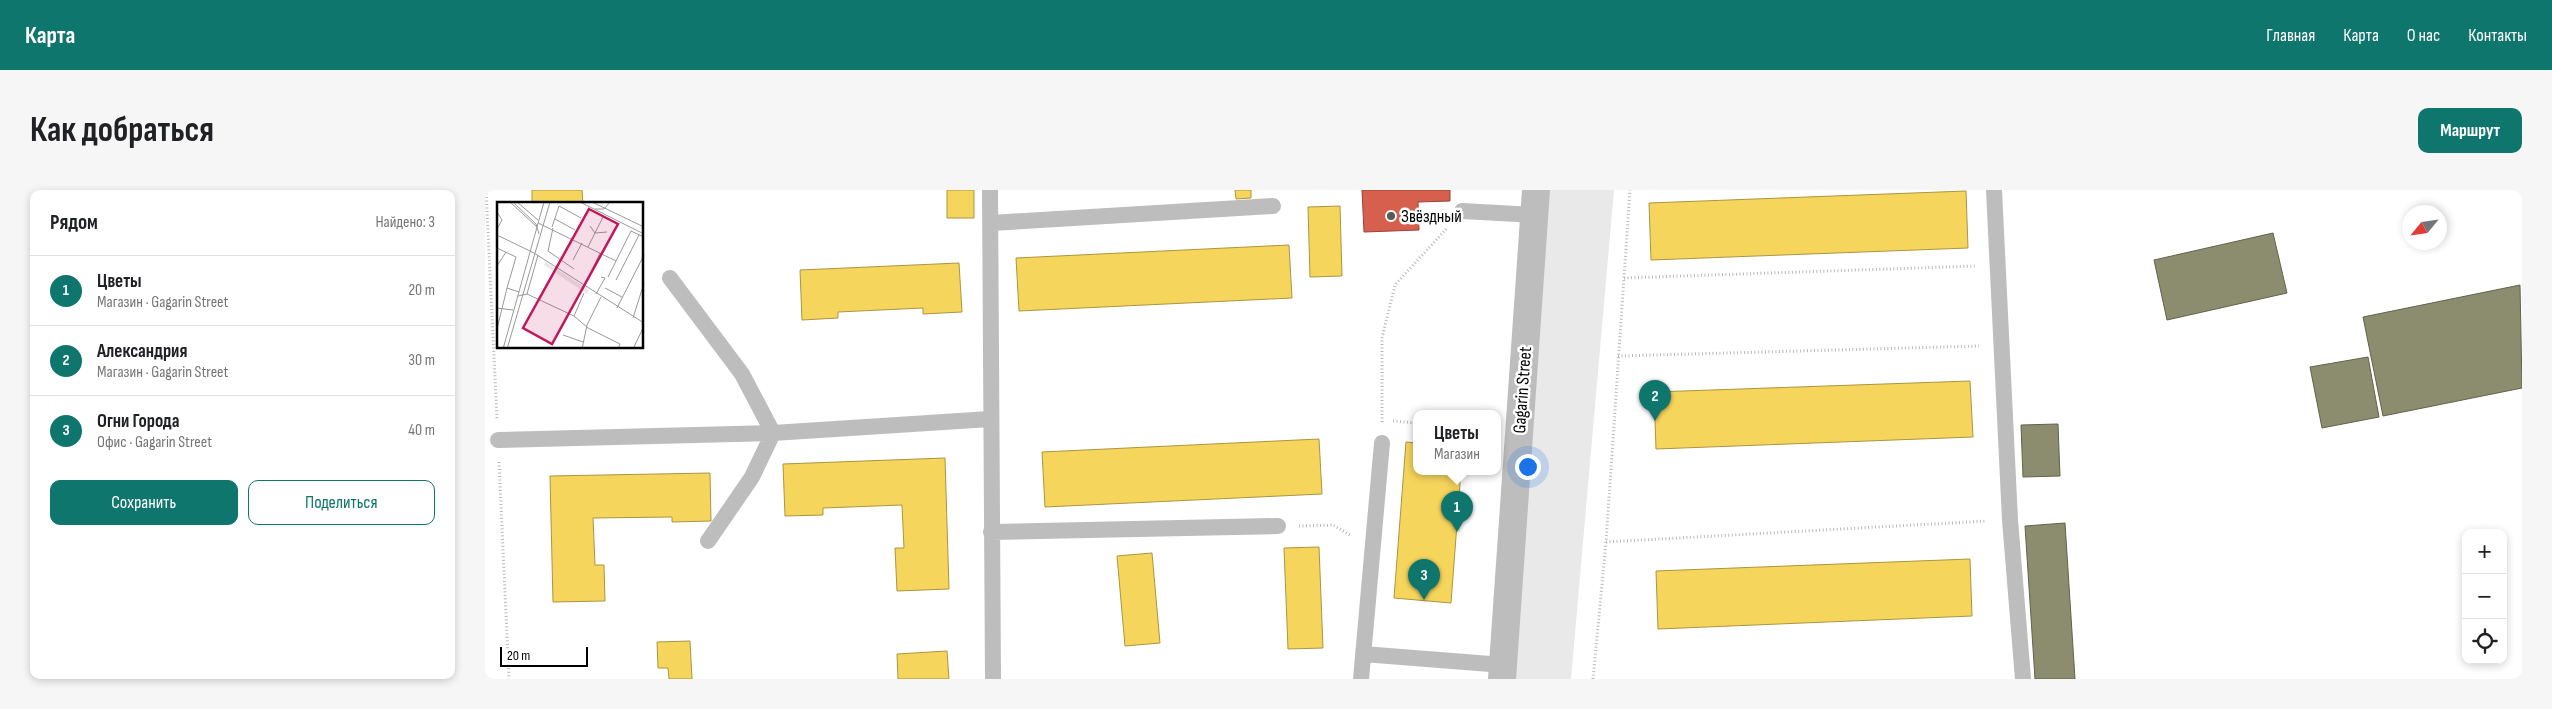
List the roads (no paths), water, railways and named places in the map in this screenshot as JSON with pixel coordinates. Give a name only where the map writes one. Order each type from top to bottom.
[{"type":"street","name":"Gagarin Street","points":[[1502,672],[1535,203]]},
{"type":"lane","points":[[990,190],[993,679]]},
{"type":"lane","points":[[1994,190],[2010,520],[2023,679]]},
{"type":"lane","points":[[1463,211],[1535,203]]},
{"type":"lane","points":[[991,223],[1273,206]]},
{"type":"lane","points":[[670,278],[741,374],[773,433]]},
{"type":"lane","points":[[498,440],[773,433],[990,419]]},
{"type":"lane","points":[[708,542],[752,477],[773,433]]},
{"type":"lane","points":[[1361,679],[1382,443]]},
{"type":"lane","points":[[991,532],[1278,526]]},
{"type":"lane","points":[[1363,654],[1502,672]]},
{"type":"place","name":"Звёздный","points":[[1391,216]]},
{"type":"place","name":"Александрия","points":[[1655,421]]},
{"type":"place","name":"Цветы","points":[[1457,532]]},
{"type":"place","name":"Огни Города","points":[[1424,600]]}]
